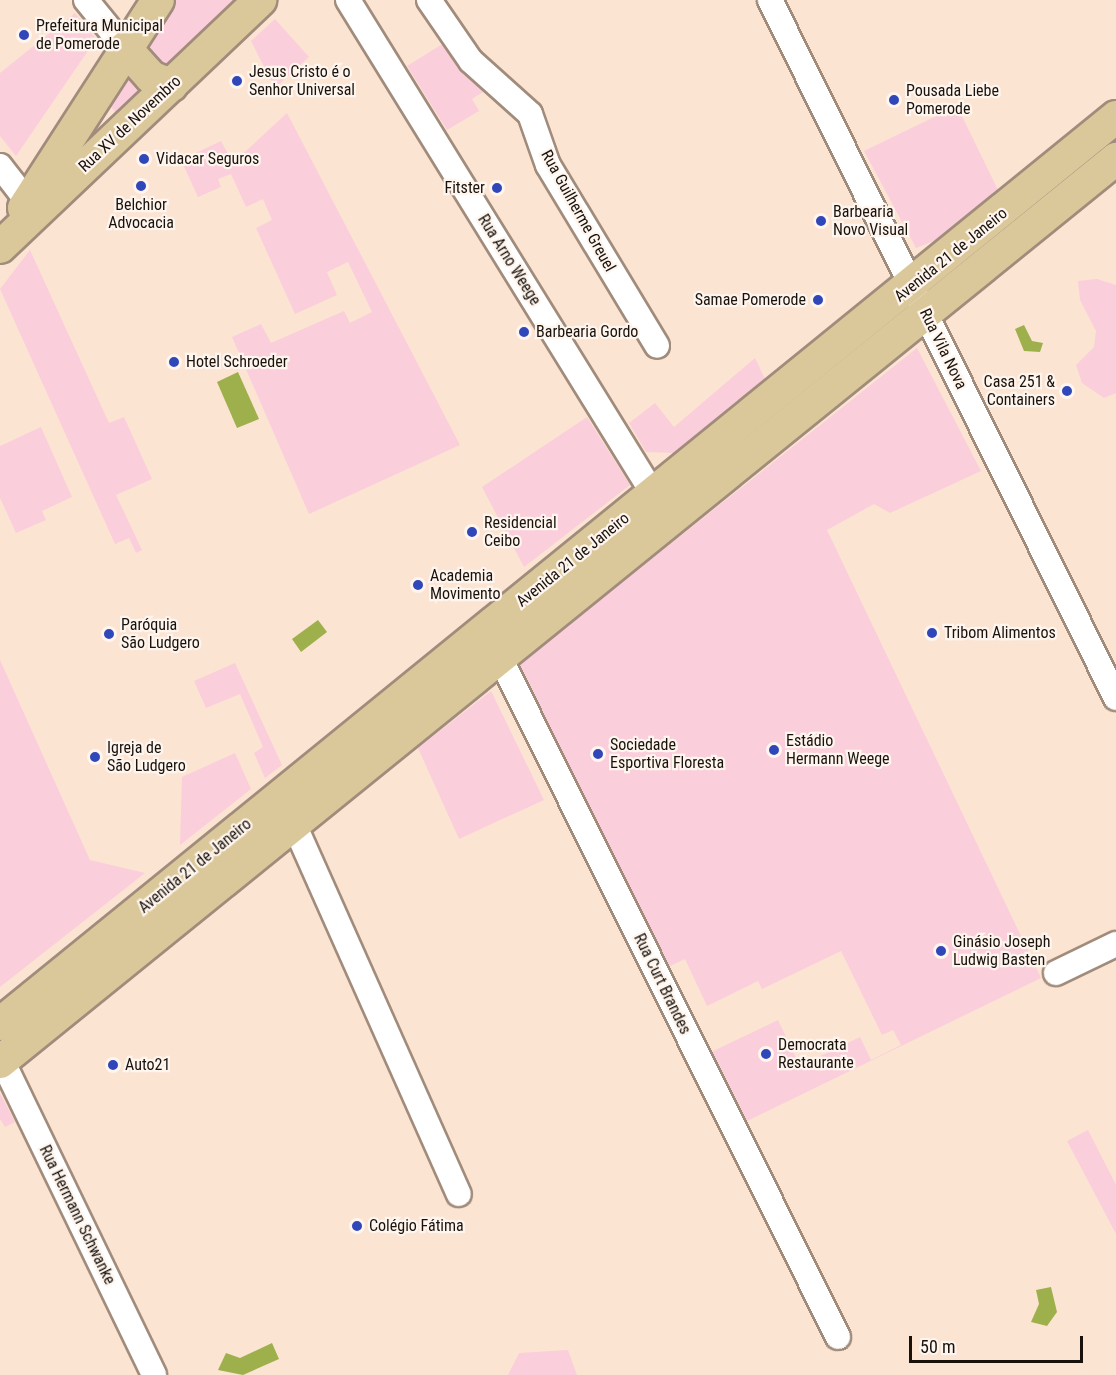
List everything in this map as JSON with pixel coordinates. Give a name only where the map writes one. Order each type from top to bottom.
[{"type":"main road","name":"Rua XV de Novembro","points":[[0,245],[124,48],[158,0]]},
{"type":"main road","name":"Rua XV de Novembro","points":[[0,245],[260,0]]},
{"type":"main road","points":[[124,48],[152,77],[171,85]]},
{"type":"main road","name":"Avenida 21 de Janeiro","points":[[0,1024],[493,644],[812,386],[919,299],[1116,117]]},
{"type":"main road","name":"Avenida 21 de Janeiro","points":[[919,299],[1116,159]]},
{"type":"main road","name":"Avenida 21 de Janeiro","points":[[1,1059],[294,824],[493,644]]},
{"type":"street","points":[[86,0],[124,48]]},
{"type":"street","name":"Rua Arno Weege","points":[[348,0],[662,507]]},
{"type":"street","name":"Rua Guilherme Greuel","points":[[429,0],[471,62],[530,114],[548,165],[657,346]]},
{"type":"street","name":"Rua Vila Nova","points":[[770,0],[1116,698]]},
{"type":"street","points":[[0,166],[28,202]]},
{"type":"street","name":"Rua Curt Brandes","points":[[493,644],[838,1337]]},
{"type":"street","points":[[294,824],[459,1194]]},
{"type":"street","points":[[1056,974],[1116,944]]},
{"type":"street","name":"Rua Hermann Schwanke","points":[[1,1059],[154,1375]]},
{"type":"shaded area","points":[[173,0],[238,0],[117,114],[107,102]]},
{"type":"shaded area","points":[[75,13],[96,39],[16,156],[0,136],[0,73]]},
{"type":"shaded area","points":[[275,19],[309,57],[275,88],[251,41]]},
{"type":"shaded area","points":[[444,43],[483,92],[472,99],[479,111],[447,130],[407,66]]},
{"type":"shaded area","points":[[957,106],[998,190],[936,240],[916,248],[864,151]]},
{"type":"shaded area","points":[[287,113],[460,445],[309,514],[232,337],[261,324],[271,343],[344,311],[350,323],[372,312],[348,262],[327,272],[337,295],[295,314],[256,228],[272,220],[263,199],[246,207],[231,174],[218,179],[221,187],[198,197],[181,160],[221,141],[233,163]]},
{"type":"shaded area","points":[[30,250],[109,423],[124,417],[152,479],[116,495],[142,550],[136,553],[129,538],[115,544],[0,289]]},
{"type":"shaded area","points":[[1097,279],[1116,285],[1116,393],[1104,398],[1082,383],[1076,365],[1094,347],[1096,331],[1080,300],[1078,281]]},
{"type":"shaded area","points":[[1024,325],[1032,341],[1043,343],[1040,352],[1024,351],[1015,329]]},
{"type":"shaded area","points":[[917,348],[981,471],[890,513],[874,504],[827,530],[1041,978],[741,1124],[517,666]],"holes":[[[841,951],[882,1035],[893,1030],[901,1045],[871,1060],[860,1037],[800,1066],[778,1020],[707,1054],[666,968],[685,959],[707,1006],[758,981],[762,989]]]},
{"type":"shaded area","points":[[755,358],[765,379],[674,453],[646,452],[629,423],[655,403],[674,427]]},
{"type":"shaded area","points":[[238,372],[259,419],[237,428],[217,382]]},
{"type":"shaded area","points":[[587,417],[630,485],[524,567],[482,487]]},
{"type":"shaded area","points":[[41,427],[72,497],[42,511],[46,520],[16,533],[0,498],[0,446]]},
{"type":"shaded area","points":[[318,620],[327,632],[301,652],[292,639]]},
{"type":"shaded area","points":[[0,660],[90,860],[145,873],[0,987]]},
{"type":"shaded area","points":[[235,663],[282,765],[265,778],[254,753],[263,747],[240,694],[206,708],[194,681]]},
{"type":"shaded area","points":[[491,691],[544,800],[459,839],[418,748]]},
{"type":"shaded area","points":[[235,753],[251,789],[180,845],[182,777]]},
{"type":"shaded area","points":[[0,1093],[15,1122],[5,1127],[0,1119]]},
{"type":"shaded area","points":[[1088,1130],[1116,1185],[1116,1234],[1067,1141]]},
{"type":"shaded area","points":[[1051,1287],[1057,1312],[1047,1326],[1031,1322],[1039,1304],[1036,1290]]},
{"type":"shaded area","points":[[272,1343],[279,1359],[243,1375],[218,1370],[226,1353],[240,1358]]},
{"type":"shaded area","points":[[568,1350],[577,1375],[508,1375],[519,1353]]},
{"type":"place","name":"Prefeitura Municipal de Pomerode","points":[[24,35]]},
{"type":"place","name":"Jesus Cristo é o Senhor Universal","points":[[237,81]]},
{"type":"place","name":"Pousada Liebe Pomerode","points":[[894,100]]},
{"type":"place","name":"Vidacar Seguros","points":[[144,159]]},
{"type":"place","name":"Belchior Advocacia","points":[[141,186]]},
{"type":"place","name":"Fitster","points":[[497,188]]},
{"type":"place","name":"Barbearia Novo Visual","points":[[821,221]]},
{"type":"place","name":"Samae Pomerode","points":[[818,300]]},
{"type":"place","name":"Barbearia Gordo","points":[[524,332]]},
{"type":"place","name":"Hotel Schroeder","points":[[174,362]]},
{"type":"place","name":"Casa 251 & Containers","points":[[1067,391]]},
{"type":"place","name":"Residencial Ceibo","points":[[472,532]]},
{"type":"place","name":"Academia Movimento","points":[[418,585]]},
{"type":"place","name":"Tribom Alimentos","points":[[932,633]]},
{"type":"place","name":"Paróquia São Ludgero","points":[[109,634]]},
{"type":"place","name":"Estádio Hermann Weege","points":[[774,750]]},
{"type":"place","name":"Sociedade Esportiva Floresta","points":[[598,754]]},
{"type":"place","name":"Igreja de São Ludgero","points":[[95,757]]},
{"type":"place","name":"Ginásio Joseph Ludwig Basten","points":[[941,951]]},
{"type":"place","name":"Democrata Restaurante","points":[[766,1054]]},
{"type":"place","name":"Auto21","points":[[113,1065]]},
{"type":"place","name":"Colégio Fátima","points":[[357,1226]]}]
